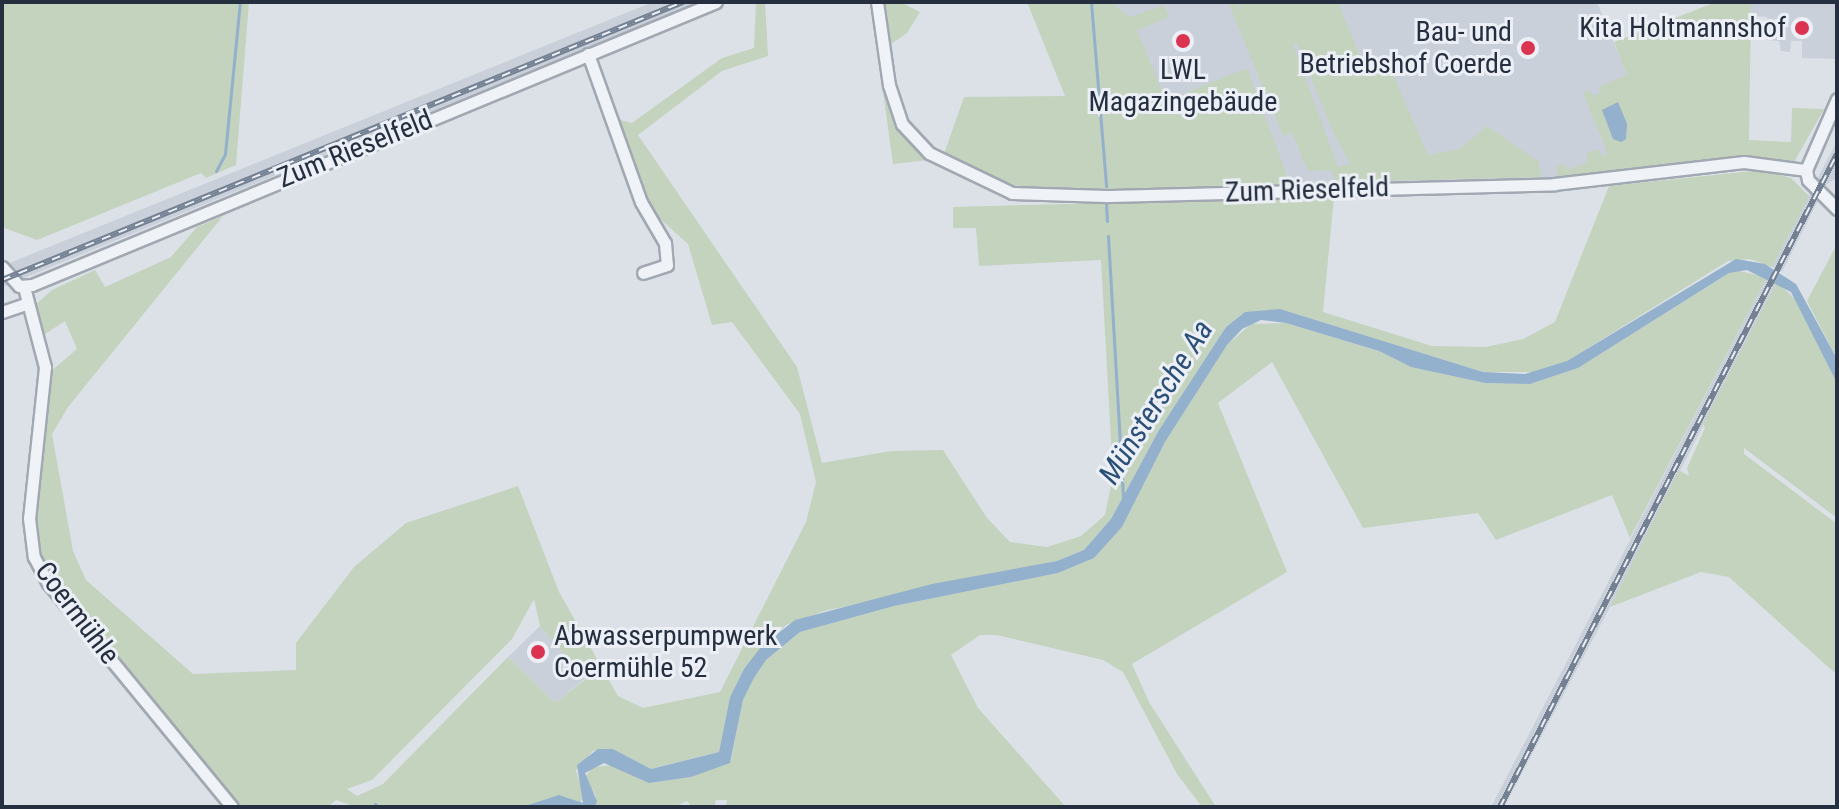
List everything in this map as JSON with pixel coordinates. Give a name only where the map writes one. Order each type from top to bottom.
[{"type":"street","name":"Zum Rieselfeld","points":[[24,287],[716,2]]},
{"type":"street","name":"Zum Rieselfeld","points":[[877,2],[892,98],[910,134],[947,164],[1012,193],[1106,196],[1554,184],[1744,162],[1806,170]]},
{"type":"street","points":[[588,54],[641,202],[665,243],[667,265],[643,273]]},
{"type":"street","points":[[1837,99],[1806,170],[1808,180],[1837,209]]},
{"type":"street","points":[[2,267],[24,287]]},
{"type":"street","name":"Coermühle","points":[[24,287],[25,304],[45,367],[29,518],[34,557],[48,583],[232,807]]},
{"type":"street","points":[[2,312],[25,304]]},
{"type":"shaded area","points":[[653,2],[699,2],[2,287],[2,266]]},
{"type":"shaded area","points":[[1104,2],[1597,2],[1665,166],[1588,177],[1180,187]]},
{"type":"shaded area","name":"Kita Holtmannshof","points":[[1751,2],[1835,2],[1837,59],[1802,58],[1802,41],[1791,41],[1790,52],[1781,51],[1779,41],[1766,40],[1767,17],[1751,16]]},
{"type":"shaded area","points":[[1837,141],[1835,179],[1826,185],[1782,272],[1772,267]]},
{"type":"shaded area","points":[[1767,277],[1777,282],[1610,607],[1504,807],[1491,807]]},
{"type":"shaded area","points":[[540,626],[586,678],[555,703],[508,657]]},
{"type":"green space","points":[[2,2],[249,2],[236,165],[206,178],[201,173],[37,240],[2,227]]},
{"type":"green space","points":[[756,2],[765,2],[768,56],[722,71],[638,135],[797,367],[822,463],[891,451],[943,450],[987,518],[1010,542],[1047,547],[1081,536],[1105,515],[1113,476],[1101,260],[979,266],[976,228],[953,228],[953,207],[1334,197],[1323,312],[1432,346],[1486,347],[1523,339],[1555,322],[1609,186],[1762,170],[1791,178],[1809,196],[1772,267],[1750,259],[1728,261],[1567,361],[1536,372],[1483,372],[1280,309],[1242,314],[1226,327],[1159,430],[1111,519],[1084,550],[1057,561],[824,611],[786,625],[744,669],[730,697],[719,752],[651,769],[613,749],[593,751],[576,770],[584,796],[579,805],[566,797],[522,807],[356,807],[336,800],[328,807],[237,807],[47,579],[34,552],[33,496],[50,372],[77,349],[65,321],[42,336],[33,307],[52,290],[95,270],[105,287],[171,257],[197,227],[223,216],[68,407],[52,434],[73,551],[86,580],[193,674],[296,670],[296,643],[354,567],[406,523],[518,486],[559,592],[618,696],[643,708],[720,692],[806,522],[816,482],[800,414],[732,322],[712,325],[688,244],[649,209],[617,119],[632,123],[722,58],[754,48]],"holes":[[[534,599],[540,626],[586,679],[555,703],[508,657],[383,784],[357,796],[347,789],[372,780],[512,639]]]},
{"type":"green space","points":[[885,2],[900,2],[920,12],[907,33],[891,44]]},
{"type":"green space","points":[[1027,2],[1111,2],[1130,17],[1164,5],[1169,17],[1137,30],[1166,101],[1247,68],[1290,184],[1060,192],[999,183],[944,154],[964,97],[1065,96]]},
{"type":"green space","points":[[1228,2],[1236,2],[1240,12],[1239,2],[1338,2],[1363,64],[1385,56],[1428,155],[1460,149],[1487,126],[1538,161],[1541,177],[1336,182],[1331,170],[1308,171],[1292,133],[1283,136]],"holes":[[[1296,41],[1331,127],[1350,164],[1338,167],[1293,45]]]},
{"type":"green space","points":[[1716,2],[1751,2],[1749,140],[1791,142],[1792,108],[1824,109],[1794,162],[1559,177],[1555,167],[1564,164],[1567,170],[1588,162],[1586,154],[1599,149],[1602,156],[1608,154],[1583,93],[1590,90],[1593,96],[1601,93],[1598,87],[1627,75],[1614,42]]},
{"type":"green space","points":[[882,84],[903,134],[928,160],[893,164]]},
{"type":"green space","points":[[1837,244],[1837,359],[1807,301]]},
{"type":"green space","points":[[1734,270],[1767,277],[1630,538],[1612,495],[1496,540],[1478,513],[1363,528],[1272,362],[1218,403],[1287,572],[1132,664],[1149,702],[1216,807],[1202,807],[1177,774],[1123,672],[1103,660],[997,635],[980,635],[951,655],[978,708],[1066,807],[726,807],[727,800],[716,800],[714,807],[692,807],[687,801],[675,807],[595,807],[596,796],[585,777],[593,767],[614,765],[649,783],[691,777],[731,761],[743,700],[754,678],[766,660],[800,632],[894,606],[1058,573],[1094,558],[1122,527],[1165,442],[1227,345],[1251,324],[1286,323],[1379,351],[1411,367],[1485,383],[1530,384],[1578,368]]},
{"type":"green space","points":[[1777,282],[1799,303],[1837,383],[1837,518],[1744,448],[1744,454],[1837,524],[1837,675],[1729,577],[1701,572],[1610,607],[1679,470],[1689,476],[1687,468],[1705,428],[1703,424]]},
{"type":"water","points":[[1618,102],[1627,124],[1626,139],[1621,142],[1613,139],[1602,110]]},
{"type":"water","points":[[1736,259],[1765,264],[1796,284],[1837,359],[1837,383],[1791,292],[1747,270],[1729,273],[1578,368],[1530,384],[1485,383],[1411,367],[1379,351],[1286,323],[1261,320],[1242,329],[1227,345],[1165,442],[1122,527],[1094,558],[1058,573],[894,606],[800,632],[766,660],[754,678],[743,700],[730,763],[691,777],[649,783],[604,763],[585,773],[597,801],[595,807],[522,807],[559,795],[583,803],[577,765],[598,749],[613,749],[651,769],[719,752],[730,697],[744,669],[761,647],[795,620],[932,584],[1057,561],[1084,550],[1111,519],[1159,430],[1226,327],[1245,312],[1280,309],[1483,372],[1525,374],[1567,361]]},
{"type":"waterway","points":[[216,171],[225,154],[240,2]]},
{"type":"waterway","points":[[1091,2],[1106,186]]},
{"type":"waterway","points":[[1106,203],[1107,221]]},
{"type":"waterway","name":"Münstersche Aa","points":[[1108,236],[1123,499]]},
{"type":"waterway","points":[[375,804],[378,807]]},
{"type":"railway","points":[[2,280],[683,2]]},
{"type":"railway","points":[[1500,807],[1837,154]]},
{"type":"place","name":"Kita Holtmannshof","points":[[1802,28]]},
{"type":"place","name":"LWL Magazingebäude","points":[[1183,41]]},
{"type":"place","name":"Bau- und Betriebshof Coerde","points":[[1528,48]]},
{"type":"place","name":"Abwasserpumpwerk Coermühle 52","points":[[538,652]]}]
